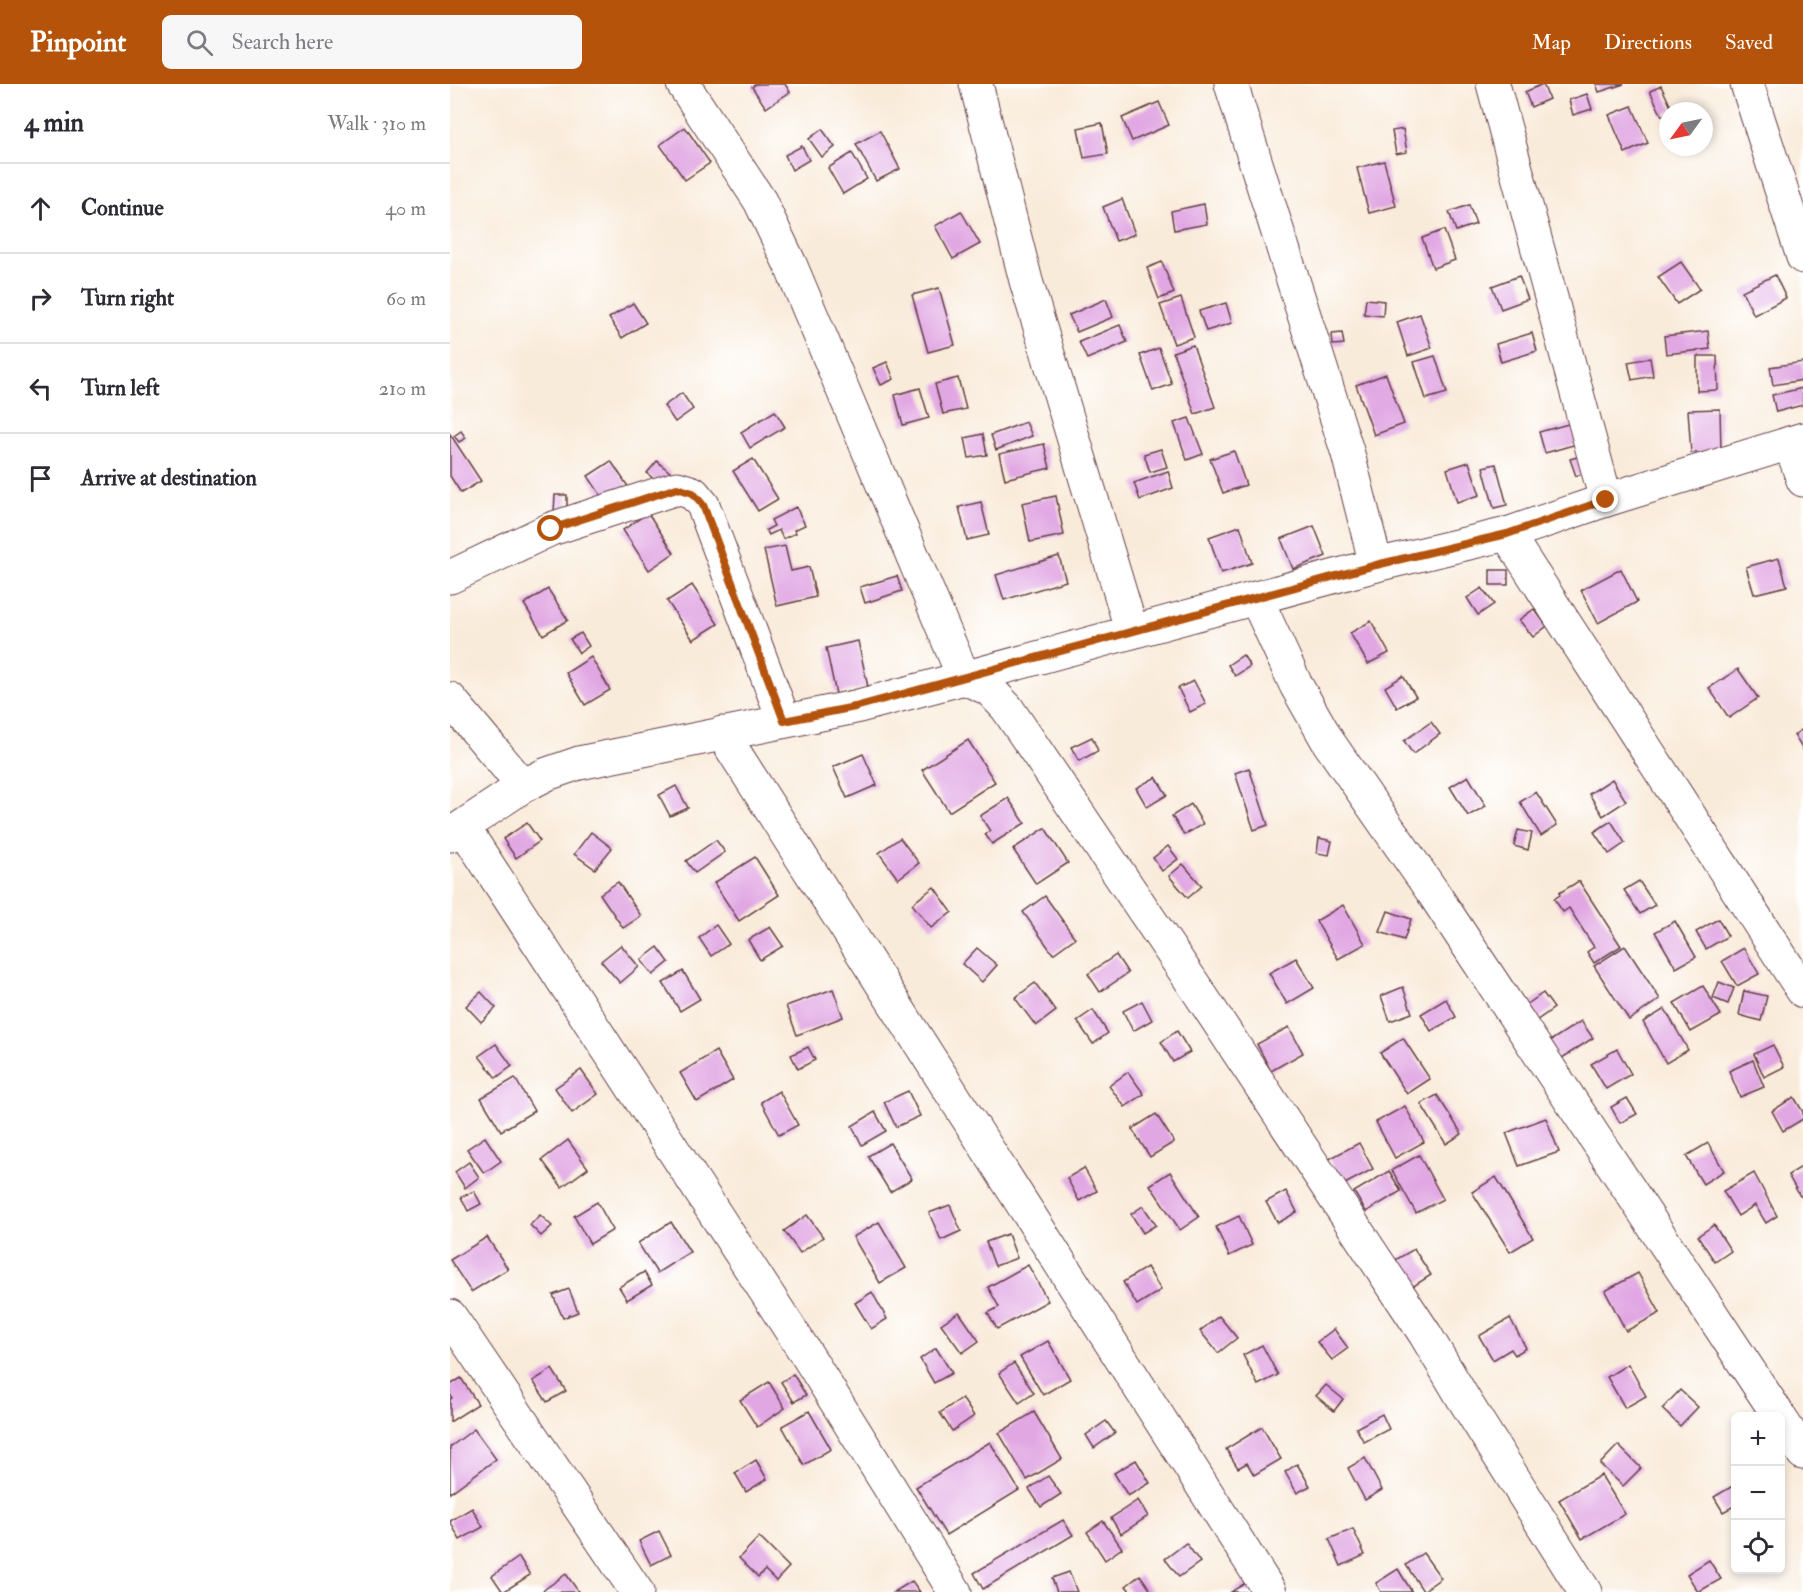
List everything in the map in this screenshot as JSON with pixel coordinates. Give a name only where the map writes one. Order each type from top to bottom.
[{"type":"street","points":[[683,84],[760,201],[785,253],[964,678],[989,689],[1007,708],[1419,1324],[1462,1398],[1585,1592]]},
{"type":"street","points":[[976,84],[1026,281],[1132,632]]},
{"type":"street","points":[[1231,84],[1348,454],[1376,565]]},
{"type":"street","points":[[1493,84],[1606,500]]},
{"type":"street","points":[[1747,84],[1803,257]]},
{"type":"street","points":[[955,1592],[807,1355],[456,831],[523,786],[547,774],[579,763],[855,707],[1376,565],[1507,534],[1606,500],[1797,441],[1803,480]]},
{"type":"street","points":[[450,577],[551,529],[677,488],[693,493],[703,505],[784,721]]},
{"type":"street","points":[[1507,534],[1803,991]]},
{"type":"street","points":[[1256,598],[1296,685],[1329,743],[1432,891],[1776,1412]]},
{"type":"street","points":[[450,699],[523,786]]},
{"type":"street","points":[[722,733],[1270,1592]]},
{"type":"street","points":[[450,1316],[637,1592]]},
{"type":"street","points":[[1785,1426],[1803,1453]]},
{"type":"building","points":[[756,84],[785,84],[790,92],[766,108],[752,87]]},
{"type":"building","points":[[1543,84],[1549,99],[1531,107],[1525,92]]},
{"type":"building","points":[[1596,84],[1624,84],[1599,92]]},
{"type":"building","points":[[1661,86],[1669,102],[1659,102],[1659,110],[1650,91]]},
{"type":"building","points":[[1587,94],[1592,109],[1573,115],[1569,100]]},
{"type":"building","points":[[1159,102],[1169,125],[1132,141],[1122,118]]},
{"type":"building","points":[[1632,106],[1648,143],[1625,153],[1609,115]]},
{"type":"building","points":[[1102,123],[1108,154],[1084,158],[1078,128]]},
{"type":"building","points":[[685,127],[710,163],[685,180],[660,145]]},
{"type":"building","points":[[822,129],[835,147],[822,157],[809,139]]},
{"type":"building","points":[[1403,129],[1407,152],[1396,154],[1392,131]]},
{"type":"building","points":[[880,131],[900,169],[876,181],[856,144]]},
{"type":"building","points":[[802,146],[809,160],[792,170],[785,155]]},
{"type":"building","points":[[852,153],[867,179],[843,194],[828,168]]},
{"type":"building","points":[[1384,161],[1396,206],[1369,213],[1357,168]]},
{"type":"building","points":[[1122,199],[1135,234],[1116,241],[1103,207]]},
{"type":"building","points":[[1204,204],[1207,224],[1174,230],[1171,211]]},
{"type":"building","points":[[1469,205],[1476,224],[1456,231],[1449,212]]},
{"type":"building","points":[[961,211],[980,244],[953,259],[935,226]]},
{"type":"building","points":[[1444,230],[1455,260],[1433,268],[1422,238]]},
{"type":"building","points":[[1162,262],[1174,293],[1159,299],[1147,268]]},
{"type":"building","points":[[1681,262],[1700,289],[1677,304],[1658,277]]},
{"type":"building","points":[[1775,275],[1786,298],[1754,315],[1742,291]]},
{"type":"building","points":[[1519,276],[1528,299],[1501,309],[1492,286]]},
{"type":"building","points":[[939,288],[955,345],[928,352],[912,295]]},
{"type":"building","points":[[1181,298],[1194,337],[1174,344],[1160,305]]},
{"type":"building","points":[[1106,299],[1113,317],[1077,332],[1069,315]]},
{"type":"building","points":[[1366,299],[1384,301],[1383,316],[1364,314]]},
{"type":"building","points":[[633,303],[646,323],[622,338],[609,318]]},
{"type":"building","points":[[1226,303],[1232,323],[1206,331],[1199,311]]},
{"type":"building","points":[[1420,314],[1432,348],[1408,356],[1397,322]]},
{"type":"building","points":[[1120,325],[1127,342],[1087,359],[1079,342]]},
{"type":"building","points":[[1708,331],[1710,349],[1666,354],[1664,336]]},
{"type":"building","points":[[1342,333],[1344,344],[1333,345],[1332,334]]},
{"type":"building","points":[[1532,333],[1537,351],[1501,362],[1496,344]]},
{"type":"building","points":[[1193,345],[1215,407],[1195,414],[1173,352]]},
{"type":"building","points":[[1159,348],[1172,384],[1153,391],[1140,355]]},
{"type":"building","points":[[1435,356],[1447,393],[1426,399],[1414,362]]},
{"type":"building","points":[[1697,356],[1717,356],[1718,390],[1697,391]]},
{"type":"building","points":[[1650,358],[1653,376],[1632,380],[1628,362]]},
{"type":"building","points":[[887,362],[894,379],[881,385],[873,368]]},
{"type":"building","points":[[1803,362],[1803,380],[1773,385],[1770,367]]},
{"type":"building","points":[[1386,374],[1404,424],[1374,435],[1356,385]]},
{"type":"building","points":[[958,378],[966,409],[943,414],[935,384]]},
{"type":"building","points":[[920,388],[929,418],[903,425],[895,395]]},
{"type":"building","points":[[1803,388],[1803,405],[1776,412],[1772,395]]},
{"type":"building","points":[[682,393],[693,409],[675,422],[664,406]]},
{"type":"building","points":[[1720,409],[1721,452],[1691,453],[1688,410]]},
{"type":"building","points":[[775,411],[785,427],[750,448],[741,432]]},
{"type":"building","points":[[1189,418],[1203,454],[1187,460],[1174,423]]},
{"type":"building","points":[[1026,422],[1032,436],[996,450],[991,435]]},
{"type":"building","points":[[1572,423],[1577,444],[1545,453],[1539,432]]},
{"type":"building","points":[[461,431],[466,438],[459,442],[454,436]]},
{"type":"building","points":[[450,434],[481,481],[461,493],[450,476]]},
{"type":"building","points":[[983,434],[987,455],[969,458],[965,438]]},
{"type":"building","points":[[1044,444],[1050,468],[1005,479],[999,454]]},
{"type":"building","points":[[1161,449],[1167,467],[1150,472],[1144,454]]},
{"type":"building","points":[[1234,451],[1246,485],[1223,493],[1210,459]]},
{"type":"building","points":[[1581,456],[1587,472],[1576,476],[1570,459]]},
{"type":"building","points":[[753,459],[778,499],[758,511],[733,471]]},
{"type":"building","points":[[611,461],[629,488],[606,503],[588,476]]},
{"type":"building","points":[[657,461],[671,473],[660,485],[647,473]]},
{"type":"building","points":[[1469,462],[1480,495],[1457,502],[1447,469]]},
{"type":"building","points":[[1496,464],[1507,505],[1494,508],[1483,467]]},
{"type":"building","points":[[1168,471],[1173,488],[1140,500],[1134,483]]},
{"type":"building","points":[[555,495],[567,495],[567,513],[554,512]]},
{"type":"building","points":[[1056,496],[1064,535],[1030,542],[1022,503]]},
{"type":"building","points":[[981,502],[989,535],[967,540],[959,507]]},
{"type":"building","points":[[796,507],[805,525],[794,530],[796,533],[783,539],[779,530],[769,535],[766,530],[774,526],[771,520]]},
{"type":"building","points":[[648,513],[674,553],[649,570],[623,530]]},
{"type":"building","points":[[1240,526],[1252,563],[1221,573],[1209,537]]},
{"type":"building","points":[[1314,526],[1326,556],[1293,569],[1281,539]]},
{"type":"building","points":[[785,546],[791,571],[809,567],[816,597],[777,606],[764,550]]},
{"type":"building","points":[[1059,556],[1066,581],[1004,600],[996,575]]},
{"type":"building","points":[[1779,558],[1787,586],[1754,594],[1746,567]]},
{"type":"building","points":[[1621,569],[1637,602],[1598,623],[1581,590]]},
{"type":"building","points":[[1490,570],[1508,570],[1508,585],[1490,585]]},
{"type":"building","points":[[897,576],[902,591],[865,603],[860,587]]},
{"type":"building","points":[[692,585],[718,624],[693,640],[667,601]]},
{"type":"building","points":[[1482,588],[1494,604],[1478,615],[1467,598]]},
{"type":"building","points":[[548,589],[568,620],[543,635],[524,604]]},
{"type":"building","points":[[1534,609],[1547,626],[1533,637],[1519,620]]},
{"type":"building","points":[[1371,621],[1389,653],[1368,664],[1350,633]]},
{"type":"building","points":[[581,633],[589,646],[579,653],[570,639]]},
{"type":"building","points":[[858,641],[868,687],[836,694],[826,648]]},
{"type":"building","points":[[1243,655],[1250,666],[1235,676],[1228,665]]},
{"type":"building","points":[[591,657],[610,690],[585,705],[566,673]]},
{"type":"building","points":[[1738,669],[1758,698],[1729,718],[1709,688]]},
{"type":"building","points":[[1403,676],[1416,697],[1397,708],[1385,687]]},
{"type":"building","points":[[1194,681],[1206,704],[1190,712],[1178,688]]},
{"type":"building","points":[[1431,722],[1440,734],[1413,754],[1404,741]]},
{"type":"building","points":[[1803,729],[1803,750],[1794,735]]},
{"type":"building","points":[[1092,737],[1098,751],[1079,761],[1071,747]]},
{"type":"building","points":[[968,740],[995,782],[949,812],[922,770]]},
{"type":"building","points":[[863,754],[877,785],[847,798],[833,767]]},
{"type":"building","points":[[1249,768],[1268,825],[1254,830],[1235,773]]},
{"type":"building","points":[[1468,776],[1486,806],[1468,816],[1450,787]]},
{"type":"building","points":[[1156,777],[1167,795],[1147,807],[1136,788]]},
{"type":"building","points":[[1612,779],[1626,801],[1603,816],[1589,794]]},
{"type":"building","points":[[676,786],[688,808],[670,816],[659,795]]},
{"type":"building","points":[[1536,792],[1557,825],[1541,836],[1520,802]]},
{"type":"building","points":[[1008,798],[1025,823],[992,844],[985,834],[990,831],[980,816]]},
{"type":"building","points":[[1191,804],[1203,824],[1184,835],[1172,816]]},
{"type":"building","points":[[1611,821],[1625,843],[1609,854],[1594,832]]},
{"type":"building","points":[[527,823],[540,841],[516,858],[503,839]]},
{"type":"building","points":[[1045,828],[1068,863],[1036,884],[1013,849]]},
{"type":"building","points":[[1518,830],[1532,833],[1528,850],[1514,846]]},
{"type":"building","points":[[591,832],[612,848],[595,869],[574,854]]},
{"type":"building","points":[[900,838],[919,863],[898,879],[879,853]]},
{"type":"building","points":[[1319,838],[1332,841],[1329,855],[1317,853]]},
{"type":"building","points":[[716,840],[725,852],[695,873],[686,861]]},
{"type":"building","points":[[1168,846],[1178,859],[1162,871],[1153,858]]},
{"type":"building","points":[[755,857],[779,895],[739,921],[714,883]]},
{"type":"building","points":[[1183,864],[1202,886],[1188,898],[1169,876]]},
{"type":"building","points":[[1579,881],[1621,946],[1594,963],[1587,952],[1594,947],[1569,908],[1563,912],[1554,899],[1560,895],[1559,893]]},
{"type":"building","points":[[1639,881],[1655,905],[1640,914],[1624,890]]},
{"type":"building","points":[[618,882],[641,916],[623,928],[600,894]]},
{"type":"building","points":[[934,887],[952,912],[931,928],[912,904]]},
{"type":"building","points":[[1045,896],[1075,938],[1053,954],[1023,912]]},
{"type":"building","points":[[1343,905],[1365,944],[1338,959],[1316,921]]},
{"type":"building","points":[[1388,911],[1411,919],[1404,940],[1380,932]]},
{"type":"building","points":[[1718,919],[1728,936],[1706,949],[1696,932]]},
{"type":"building","points":[[1675,921],[1696,957],[1676,968],[1655,932]]},
{"type":"building","points":[[716,925],[729,944],[711,956],[699,938]]},
{"type":"building","points":[[770,927],[783,946],[760,960],[748,940]]},
{"type":"building","points":[[621,945],[639,967],[620,983],[601,961]]},
{"type":"building","points":[[1625,946],[1660,999],[1629,1020],[1594,966]]},
{"type":"building","points":[[658,947],[669,962],[653,975],[641,960]]},
{"type":"building","points":[[977,948],[997,965],[982,982],[962,964]]},
{"type":"building","points":[[1744,948],[1759,974],[1737,986],[1722,961]]},
{"type":"building","points":[[1116,955],[1128,973],[1100,992],[1088,974]]},
{"type":"building","points":[[1296,958],[1314,988],[1287,1004],[1269,973]]},
{"type":"building","points":[[683,971],[700,999],[680,1011],[663,983]]},
{"type":"building","points":[[1719,982],[1734,988],[1728,1004],[1713,998]]},
{"type":"building","points":[[1035,983],[1056,1011],[1036,1026],[1015,998]]},
{"type":"building","points":[[1703,986],[1721,1015],[1691,1032],[1674,1003]]},
{"type":"building","points":[[1403,987],[1412,1013],[1390,1021],[1381,996]]},
{"type":"building","points":[[833,989],[843,1017],[797,1035],[786,1006]]},
{"type":"building","points":[[1744,991],[1767,996],[1761,1021],[1739,1015]]},
{"type":"building","points":[[481,992],[496,1008],[481,1022],[466,1006]]},
{"type":"building","points":[[1543,993],[1554,1008],[1529,1026],[1518,1011]]},
{"type":"building","points":[[1446,999],[1456,1017],[1431,1031],[1421,1014]]},
{"type":"building","points":[[1142,1001],[1152,1020],[1133,1031],[1123,1011]]},
{"type":"building","points":[[1665,1009],[1688,1050],[1666,1063],[1643,1022]]},
{"type":"building","points":[[1093,1010],[1108,1033],[1093,1044],[1077,1021]]},
{"type":"building","points":[[1581,1021],[1593,1038],[1559,1060],[1547,1043]]},
{"type":"building","points":[[1289,1027],[1303,1053],[1271,1071],[1257,1044]]},
{"type":"building","points":[[1177,1031],[1190,1052],[1173,1062],[1161,1042]]},
{"type":"building","points":[[1403,1038],[1430,1079],[1407,1094],[1380,1053]]},
{"type":"building","points":[[496,1044],[512,1066],[496,1078],[479,1056]]},
{"type":"building","points":[[1773,1045],[1784,1067],[1764,1077],[1754,1054]]},
{"type":"building","points":[[808,1047],[815,1060],[798,1069],[791,1055]]},
{"type":"building","points":[[1617,1049],[1631,1074],[1606,1089],[1591,1064]]},
{"type":"building","points":[[716,1051],[733,1080],[697,1102],[680,1073]]},
{"type":"building","points":[[1753,1060],[1764,1087],[1740,1097],[1729,1071]]},
{"type":"building","points":[[581,1070],[598,1094],[572,1113],[555,1088]]},
{"type":"building","points":[[1128,1072],[1144,1094],[1125,1107],[1109,1086]]},
{"type":"building","points":[[515,1078],[534,1111],[501,1131],[481,1098]]},
{"type":"building","points":[[779,1091],[798,1125],[779,1135],[761,1102]]},
{"type":"building","points":[[908,1091],[920,1116],[896,1127],[884,1102]]},
{"type":"building","points":[[1437,1095],[1462,1134],[1446,1144],[1421,1104]]},
{"type":"building","points":[[1794,1097],[1803,1112],[1803,1119],[1783,1131],[1772,1111]]},
{"type":"building","points":[[1627,1098],[1637,1114],[1620,1123],[1611,1107]]},
{"type":"building","points":[[1405,1106],[1424,1142],[1395,1158],[1376,1122]]},
{"type":"building","points":[[875,1112],[886,1131],[862,1145],[852,1126]]},
{"type":"building","points":[[1156,1114],[1174,1142],[1150,1157],[1132,1129]]},
{"type":"building","points":[[1546,1118],[1559,1152],[1519,1166],[1506,1133]]},
{"type":"building","points":[[485,1137],[501,1161],[484,1173],[467,1149]]},
{"type":"building","points":[[568,1140],[588,1168],[562,1187],[542,1160]]},
{"type":"building","points":[[890,1143],[912,1179],[890,1192],[868,1156]]},
{"type":"building","points":[[1359,1143],[1373,1169],[1343,1185],[1329,1159]]},
{"type":"building","points":[[1708,1143],[1724,1171],[1703,1184],[1686,1156]]},
{"type":"building","points":[[1419,1155],[1443,1199],[1416,1213],[1392,1170]]},
{"type":"building","points":[[469,1162],[479,1177],[465,1188],[455,1172]]},
{"type":"building","points":[[1803,1166],[1803,1195],[1800,1196],[1788,1175]]},
{"type":"building","points":[[1084,1168],[1097,1191],[1079,1201],[1067,1178]]},
{"type":"building","points":[[1389,1171],[1401,1191],[1366,1212],[1354,1192]]},
{"type":"building","points":[[1170,1172],[1199,1217],[1180,1230],[1150,1185]]},
{"type":"building","points":[[1754,1173],[1777,1216],[1766,1223],[1755,1205],[1738,1216],[1723,1191]]},
{"type":"building","points":[[1496,1177],[1533,1238],[1510,1252],[1472,1192]]},
{"type":"building","points":[[474,1191],[481,1204],[468,1211],[461,1197]]},
{"type":"building","points":[[1286,1191],[1297,1212],[1278,1223],[1266,1202]]},
{"type":"building","points":[[597,1202],[613,1230],[590,1244],[574,1216]]},
{"type":"building","points":[[950,1205],[961,1231],[941,1240],[929,1213]]},
{"type":"building","points":[[1143,1206],[1156,1225],[1143,1233],[1131,1214]]},
{"type":"building","points":[[540,1215],[552,1226],[541,1236],[530,1225]]},
{"type":"building","points":[[807,1215],[823,1237],[800,1253],[784,1231]]},
{"type":"building","points":[[1239,1216],[1252,1245],[1229,1256],[1216,1227]]},
{"type":"building","points":[[671,1222],[690,1252],[657,1273],[638,1243]]},
{"type":"building","points":[[879,1222],[906,1268],[880,1283],[853,1237]]},
{"type":"building","points":[[1714,1225],[1731,1251],[1715,1262],[1698,1236]]},
{"type":"building","points":[[1008,1234],[1017,1258],[995,1266],[986,1242]]},
{"type":"building","points":[[487,1237],[508,1269],[471,1292],[450,1260]]},
{"type":"building","points":[[1414,1249],[1431,1275],[1409,1289],[1392,1262]]},
{"type":"building","points":[[1028,1265],[1048,1301],[997,1329],[988,1313],[999,1307],[988,1287]]},
{"type":"building","points":[[1147,1267],[1161,1290],[1137,1305],[1123,1282]]},
{"type":"building","points":[[644,1272],[652,1285],[627,1300],[619,1287]]},
{"type":"building","points":[[1638,1273],[1660,1313],[1626,1331],[1605,1291]]},
{"type":"building","points":[[569,1289],[578,1312],[563,1318],[553,1295]]},
{"type":"building","points":[[872,1292],[887,1319],[871,1329],[855,1303]]},
{"type":"building","points":[[959,1312],[979,1341],[962,1353],[941,1324]]},
{"type":"building","points":[[1219,1316],[1237,1338],[1218,1353],[1200,1331]]},
{"type":"building","points":[[1510,1318],[1526,1348],[1515,1355],[1511,1349],[1493,1360],[1479,1336]]},
{"type":"building","points":[[1334,1329],[1348,1348],[1332,1360],[1317,1342]]},
{"type":"building","points":[[1048,1341],[1070,1379],[1043,1395],[1020,1357]]},
{"type":"building","points":[[1262,1345],[1278,1375],[1258,1385],[1243,1355]]},
{"type":"building","points":[[936,1348],[952,1373],[934,1383],[920,1359]]},
{"type":"building","points":[[1014,1363],[1034,1393],[1019,1403],[999,1373]]},
{"type":"building","points":[[1628,1364],[1646,1396],[1625,1408],[1607,1377]]},
{"type":"building","points":[[552,1369],[566,1391],[547,1402],[533,1381]]},
{"type":"building","points":[[793,1374],[806,1395],[794,1402],[781,1382]]},
{"type":"building","points":[[461,1378],[478,1404],[450,1422],[450,1399],[452,1398],[450,1385]]},
{"type":"building","points":[[769,1382],[785,1408],[757,1427],[740,1400]]},
{"type":"building","points":[[1326,1385],[1343,1399],[1334,1411],[1316,1396]]},
{"type":"building","points":[[1680,1390],[1698,1407],[1680,1426],[1662,1409]]},
{"type":"building","points":[[962,1398],[974,1416],[952,1431],[940,1413]]},
{"type":"building","points":[[809,1411],[831,1449],[804,1465],[782,1426]]},
{"type":"building","points":[[1034,1412],[1062,1459],[1027,1480],[999,1433]]},
{"type":"building","points":[[1382,1414],[1389,1429],[1364,1442],[1356,1428]]},
{"type":"building","points":[[1106,1421],[1115,1433],[1094,1448],[1086,1435]]},
{"type":"building","points":[[1262,1427],[1281,1459],[1254,1475],[1247,1463],[1238,1468],[1226,1449]]},
{"type":"building","points":[[474,1429],[496,1459],[450,1493],[450,1447]]},
{"type":"building","points":[[990,1442],[1019,1490],[946,1535],[916,1487]]},
{"type":"building","points":[[1618,1445],[1641,1468],[1623,1486],[1600,1464]]},
{"type":"building","points":[[1365,1458],[1382,1490],[1365,1500],[1348,1468]]},
{"type":"building","points":[[756,1460],[767,1479],[746,1492],[735,1473]]},
{"type":"building","points":[[1136,1460],[1150,1483],[1128,1496],[1114,1473]]},
{"type":"building","points":[[1297,1464],[1310,1486],[1297,1493],[1285,1472]]},
{"type":"building","points":[[1601,1475],[1625,1514],[1582,1539],[1559,1500]]},
{"type":"building","points":[[1048,1476],[1061,1494],[1041,1507],[1029,1489]]},
{"type":"building","points":[[1731,1487],[1731,1508],[1723,1512],[1714,1497]]},
{"type":"building","points":[[1138,1500],[1148,1516],[1121,1534],[1111,1518]]},
{"type":"building","points":[[472,1508],[483,1527],[460,1540],[450,1521]]},
{"type":"building","points":[[1063,1520],[1073,1535],[983,1589],[974,1573]]},
{"type":"building","points":[[1103,1521],[1122,1548],[1105,1560],[1087,1532]]},
{"type":"building","points":[[1353,1529],[1365,1555],[1341,1566],[1329,1539]]},
{"type":"building","points":[[659,1531],[671,1555],[651,1565],[639,1541]]},
{"type":"building","points":[[759,1537],[789,1567],[776,1581],[765,1570],[758,1577],[739,1558]]},
{"type":"building","points":[[1186,1543],[1200,1562],[1179,1577],[1165,1559]]},
{"type":"building","points":[[1423,1553],[1441,1578],[1423,1591],[1406,1565]]},
{"type":"building","points":[[519,1557],[530,1575],[503,1592],[492,1576]]},
{"type":"building","points":[[1709,1560],[1721,1579],[1698,1592],[1687,1574]]},
{"type":"building","points":[[1398,1569],[1412,1592],[1381,1592],[1376,1583]]},
{"type":"building","points":[[1069,1572],[1077,1592],[1057,1592],[1052,1578]]},
{"type":"building","points":[[566,1574],[578,1591],[541,1592]]},
{"type":"building","points":[[1140,1575],[1152,1592],[1131,1592],[1126,1586]]},
{"type":"building","points":[[1250,1580],[1258,1592],[1231,1592]]},
{"type":"building","points":[[912,1581],[920,1592],[894,1592]]},
{"type":"route","points":[[551,529],[677,488],[693,493],[703,505],[784,721],[855,707],[1376,565],[1507,534],[1606,500]]}]
